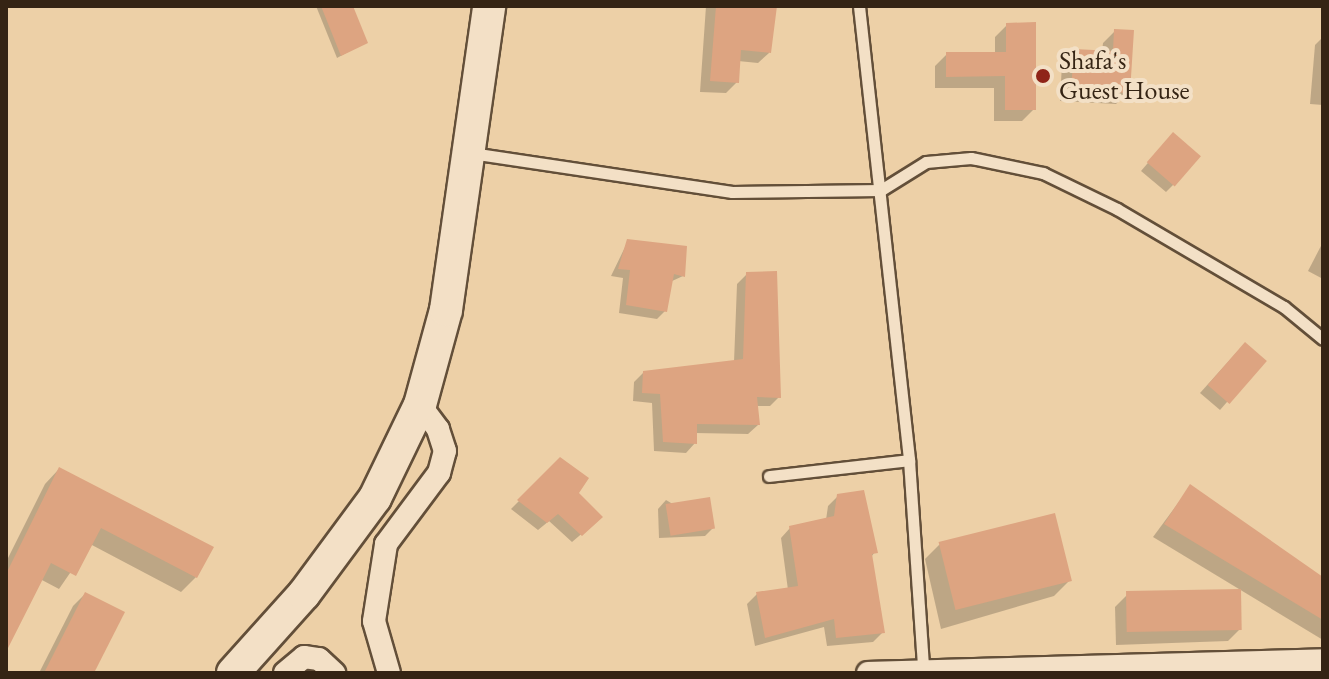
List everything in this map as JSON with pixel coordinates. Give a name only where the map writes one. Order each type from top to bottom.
[{"type":"street","points":[[233,673],[304,594],[375,498],[420,405],[446,310],[485,9]]},
{"type":"street","points":[[389,673],[374,621],[386,544],[439,473],[445,451],[438,429],[420,405]]},
{"type":"street","points":[[285,673],[304,657],[319,659],[334,673]]},
{"type":"street","points":[[868,673],[923,668],[1323,660]]},
{"type":"lane","points":[[859,6],[909,460],[923,668]]},
{"type":"lane","points":[[467,153],[732,192],[881,190],[926,162],[971,158],[1043,173],[1117,209],[1271,299],[1323,339]]},
{"type":"lane","points":[[769,476],[909,460]]},
{"type":"building","points":[[321,6],[353,6],[368,43],[341,56]]},
{"type":"building","points":[[716,6],[777,6],[771,53],[741,50],[739,83],[710,81]]},
{"type":"building","points":[[1036,22],[1036,110],[1005,110],[1005,76],[946,77],[946,52],[1006,52],[1006,23]]},
{"type":"building","points":[[1114,29],[1134,30],[1130,93],[1071,90],[1074,49],[1113,51]]},
{"type":"building","points":[[1173,132],[1201,156],[1175,186],[1147,162]]},
{"type":"building","points":[[627,239],[687,246],[685,277],[674,274],[667,312],[626,305],[630,270],[618,269]]},
{"type":"building","points":[[777,271],[781,398],[757,397],[760,425],[697,424],[697,444],[663,442],[660,394],[642,393],[643,371],[743,359],[746,272]]},
{"type":"building","points":[[1245,342],[1267,361],[1229,404],[1208,385]]},
{"type":"building","points":[[560,457],[589,478],[579,493],[603,517],[582,536],[558,514],[547,523],[517,500]]},
{"type":"building","points":[[59,467],[214,547],[197,578],[101,528],[76,576],[51,563],[6,652],[6,574]]},
{"type":"building","points":[[1190,484],[1323,577],[1323,620],[1164,524]]},
{"type":"building","points":[[864,490],[878,553],[872,554],[885,633],[836,638],[834,619],[765,638],[756,592],[798,586],[789,526],[834,516],[837,494]]},
{"type":"building","points":[[710,497],[715,529],[671,536],[666,504]]},
{"type":"building","points":[[1055,513],[1072,581],[955,610],[939,542]]},
{"type":"building","points":[[1241,589],[1242,630],[1127,632],[1126,591]]},
{"type":"building","points":[[85,592],[125,612],[94,673],[44,673]]},
{"type":"place","name":"Shafa's Guest House","points":[[1043,76]]}]
